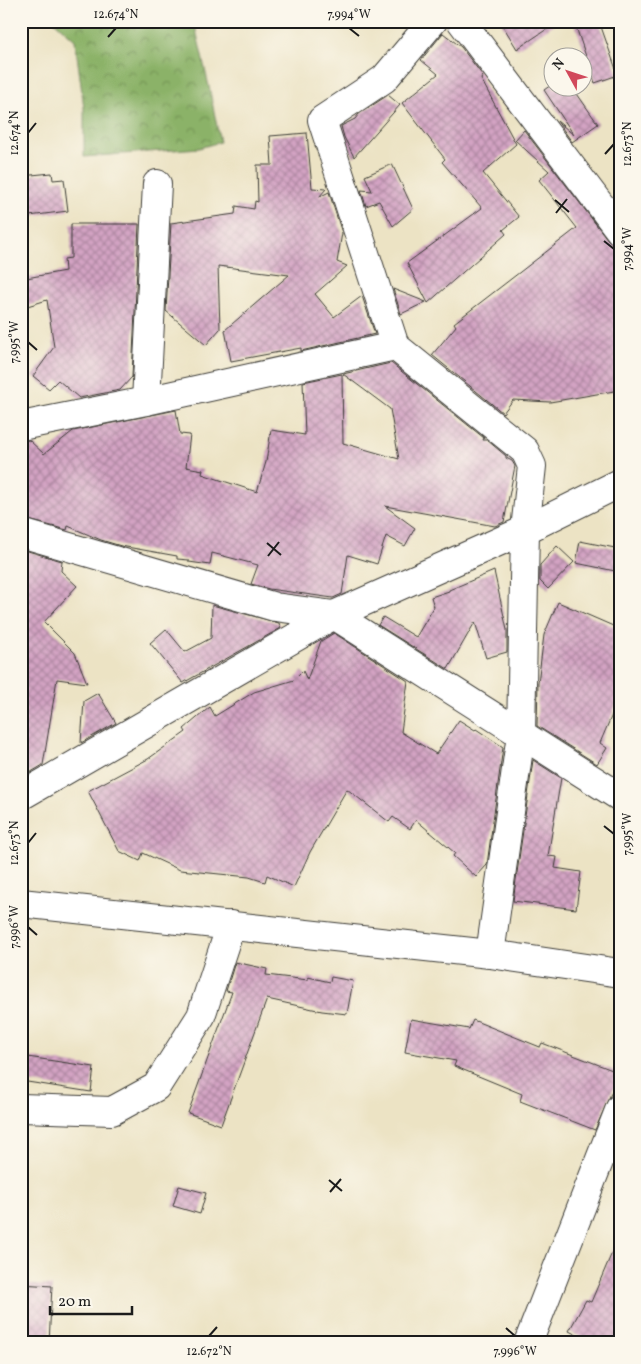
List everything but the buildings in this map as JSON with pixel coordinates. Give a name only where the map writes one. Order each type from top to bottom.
[{"type":"street","points":[[433,21],[384,79],[322,120],[395,346],[525,450],[532,466],[525,530],[521,734],[490,954]]},
{"type":"street","points":[[460,21],[620,231]]},
{"type":"street","points":[[146,401],[157,184]]},
{"type":"street","points":[[21,426],[146,401],[395,346]]},
{"type":"street","points":[[21,796],[334,615],[525,530],[620,483]]},
{"type":"street","points":[[21,533],[275,607],[334,615],[620,797]]},
{"type":"street","points":[[21,902],[490,954],[620,972]]},
{"type":"street","points":[[21,1108],[112,1111],[156,1087],[201,1016],[231,925]]},
{"type":"street","points":[[528,1343],[620,1108]]},
{"type":"green space","points":[[54,21],[194,21],[220,142],[199,148],[84,157],[84,108],[75,40]]}]
